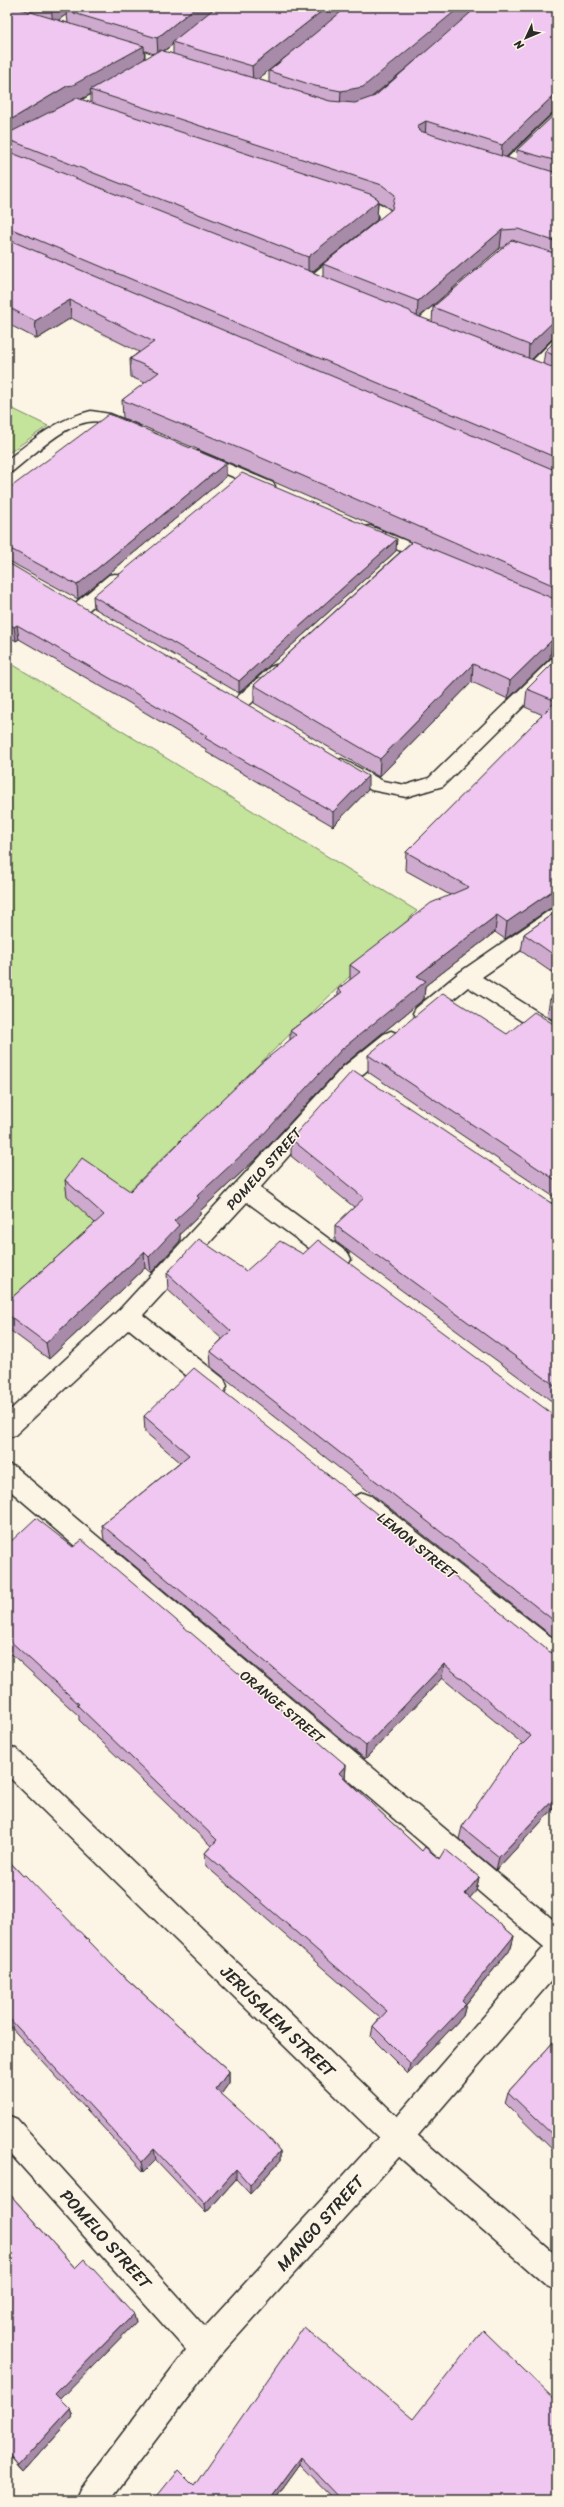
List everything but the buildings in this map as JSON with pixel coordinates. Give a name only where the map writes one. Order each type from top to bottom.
[{"type":"street","points":[[47,124],[161,61],[228,7]]},
{"type":"street","points":[[146,57],[175,66]]},
{"type":"street","points":[[74,108],[96,116]]},
{"type":"street","points":[[504,169],[557,118]]},
{"type":"street","points":[[490,164],[519,174]]},
{"type":"street","points":[[309,284],[385,223],[386,214],[375,207],[337,195]]},
{"type":"street","points":[[294,278],[323,290]]},
{"type":"street","points":[[417,328],[464,286]]},
{"type":"street","points":[[403,322],[431,333]]},
{"type":"street","points":[[529,372],[557,344]]},
{"type":"street","points":[[7,468],[70,421],[85,416],[103,417],[147,435]]},
{"type":"street","points":[[184,451],[236,480],[284,494]]},
{"type":"street","points":[[355,525],[406,555],[448,565]]},
{"type":"street","points":[[79,609],[127,569]]},
{"type":"street","points":[[240,704],[287,661]]},
{"type":"street","points":[[326,755],[378,786],[406,791],[436,782],[557,663]]},
{"type":"street","name":"POMELO STREET","points":[[7,1428],[128,1316],[246,1189],[350,1073],[467,977],[557,915]]},
{"type":"street","points":[[467,977],[557,1034]]},
{"type":"street","points":[[350,1073],[370,1086]]},
{"type":"street","points":[[246,1189],[354,1269]]},
{"type":"street","points":[[128,1316],[233,1400]]},
{"type":"street","name":"ORANGE STREET","points":[[7,1474],[557,1941]]},
{"type":"street","name":"LEMON STREET","points":[[345,1489],[557,1657]]},
{"type":"street","name":"JERUSALEM STREET","points":[[7,1758],[398,2138],[557,2276]]},
{"type":"street","name":"MANGO STREET","points":[[91,2500],[205,2349],[398,2138],[557,1953]]},
{"type":"street","name":"POMELO STREET","points":[[7,2129],[205,2349]]},
{"type":"green space","points":[[7,406],[48,426],[7,454]]},
{"type":"green space","points":[[7,661],[417,911],[7,1309]]}]
